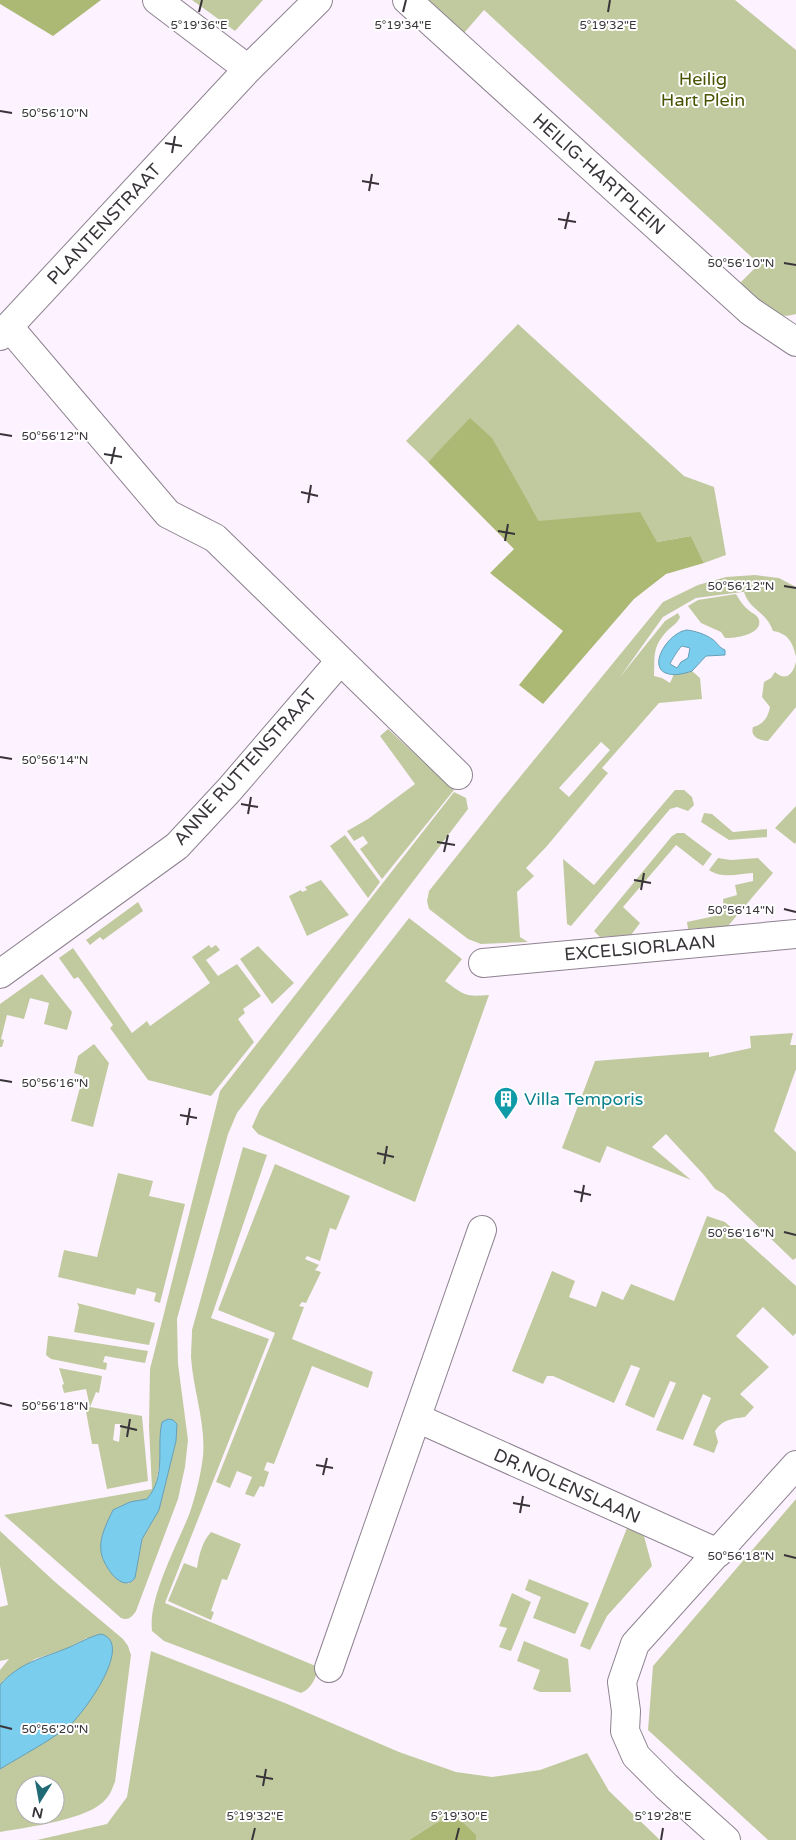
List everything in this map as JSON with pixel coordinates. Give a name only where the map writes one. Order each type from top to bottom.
[{"type":"street","points":[[157,0],[248,69]]},
{"type":"street","name":"PLANTENSTRAAT","points":[[5,331],[248,69],[318,0]]},
{"type":"street","name":"HEILIG-HARTPLEIN","points":[[407,0],[750,311],[796,342]]},
{"type":"street","points":[[5,331],[168,514],[215,538],[458,775]]},
{"type":"street","name":"ANNE RUTTENSTRAAT","points":[[0,974],[177,846],[230,789],[340,661]]},
{"type":"street","name":"EXCELSIORLAAN","points":[[483,963],[796,934]]},
{"type":"street","points":[[328,1668],[482,1230]]},
{"type":"street","name":"DR.NOLENSLAAN","points":[[417,1418],[718,1553]]},
{"type":"street","points":[[726,1840],[636,1756],[625,1731],[626,1711],[622,1682],[635,1644],[796,1465]]},
{"type":"green space","points":[[0,0],[101,0],[53,36],[0,4]]},
{"type":"green space","points":[[192,0],[263,0],[235,31]]},
{"type":"green space","name":"Heilig Hart Plein","points":[[426,0],[735,0],[796,50],[796,314],[787,316],[771,313],[756,304],[736,287],[759,264],[484,10],[464,33]]},
{"type":"green space","points":[[518,324],[684,476],[714,487],[726,555],[704,563],[691,536],[657,542],[539,521],[531,507],[455,435],[428,462],[406,441]]},
{"type":"green space","points":[[470,418],[492,438],[539,521],[640,512],[657,542],[691,536],[704,563],[666,574],[634,599],[543,704],[519,685],[563,631],[490,573],[514,549],[428,462]]},
{"type":"green space","points":[[755,575],[779,578],[796,587],[796,656],[789,639],[783,634],[773,631],[766,619],[750,603],[744,592],[750,591],[696,598],[663,617],[620,677],[665,621],[678,613],[679,619],[662,637],[657,647],[654,676],[670,683],[674,674],[692,671],[700,678],[702,699],[659,703],[602,768],[608,773],[547,846],[526,868],[534,876],[517,892],[520,937],[528,942],[481,944],[468,939],[429,909],[427,901],[429,891],[663,602],[698,585],[726,577]],"holes":[[[601,742],[610,750],[569,797],[559,788]]]},
{"type":"green space","points":[[736,594],[744,606],[757,616],[759,620],[757,629],[747,635],[725,638],[721,632],[701,623],[688,606],[698,600]]},
{"type":"green space","points":[[796,662],[796,707],[768,741],[759,739],[754,736],[753,727],[765,720],[770,707],[762,697],[764,682],[771,678],[775,672],[782,676],[788,675],[793,670]]},
{"type":"green space","points":[[388,729],[454,790],[382,879],[360,849],[368,843],[363,836],[354,841],[347,831],[368,819],[415,784],[380,736]]},
{"type":"green space","points":[[675,790],[684,790],[692,797],[694,805],[688,811],[677,807],[670,809],[571,926],[567,924],[563,859],[594,885]]},
{"type":"green space","points":[[454,792],[466,798],[468,809],[237,1113],[228,1134],[177,1319],[178,1364],[188,1440],[185,1467],[178,1499],[136,1611],[130,1618],[123,1619],[4,1515],[152,1489],[149,1427],[150,1369],[220,1091]],"holes":[[[160,1431],[176,1441],[159,1510],[142,1539],[135,1578],[128,1584],[101,1539],[113,1510],[130,1502],[147,1499],[155,1489],[161,1456]]]},
{"type":"green space","points":[[796,806],[796,842],[795,844],[775,828]]},
{"type":"green space","points":[[704,813],[712,814],[733,832],[767,829],[767,837],[729,840],[701,822]]},
{"type":"green space","points":[[677,833],[684,833],[712,854],[703,866],[676,845],[623,907],[640,923],[631,935],[600,937],[594,931],[672,836]]},
{"type":"green space","points":[[345,835],[380,882],[368,898],[330,846]]},
{"type":"green space","points":[[718,858],[731,860],[758,858],[773,873],[728,926],[688,929],[687,922],[724,914],[723,899],[737,895],[735,885],[753,881],[753,873],[725,875],[709,870]]},
{"type":"green space","points":[[321,880],[349,915],[307,936],[289,896],[301,890],[302,892],[307,890],[305,887]]},
{"type":"green space","points":[[138,902],[143,911],[103,940],[100,937],[90,945],[86,940]]},
{"type":"green space","points":[[409,918],[462,959],[445,981],[465,994],[475,996],[489,995],[415,1202],[258,1134],[252,1127],[260,1109]]},
{"type":"green space","points":[[209,945],[211,948],[216,945],[220,950],[206,960],[218,976],[237,964],[261,996],[243,1009],[245,1013],[238,1019],[254,1042],[211,1096],[148,1080],[110,1028],[113,1025],[78,977],[74,979],[59,958],[73,948],[132,1033],[147,1021],[150,1026],[210,983],[192,957]]},
{"type":"green space","points":[[258,946],[294,983],[272,1004],[240,959]]},
{"type":"green space","points":[[42,974],[72,1012],[67,1030],[44,1024],[49,1003],[30,998],[24,1019],[7,1015],[1,1039],[4,1040],[2,1047],[0,1047],[0,1004]]},
{"type":"green space","points":[[793,1033],[790,1045],[796,1045],[796,1069],[774,1131],[796,1152],[796,1258],[793,1260],[724,1194],[715,1189],[666,1134],[652,1147],[691,1180],[607,1146],[600,1163],[562,1148],[595,1061],[709,1052],[709,1057],[751,1048],[750,1036]]},
{"type":"green space","points":[[94,1044],[109,1063],[93,1127],[71,1121],[83,1076],[74,1073],[78,1056]]},
{"type":"green space","points":[[243,1147],[267,1155],[211,1318],[269,1339],[165,1603],[318,1667],[313,1682],[308,1689],[301,1693],[164,1641],[152,1631],[152,1617],[159,1587],[190,1512],[201,1470],[203,1431],[192,1369],[192,1330]]},
{"type":"green space","points":[[275,1164],[350,1196],[336,1230],[330,1228],[320,1261],[307,1256],[305,1259],[319,1265],[315,1270],[321,1272],[306,1303],[302,1302],[299,1306],[304,1307],[292,1339],[373,1372],[368,1388],[312,1366],[274,1464],[267,1462],[264,1470],[269,1472],[264,1487],[260,1486],[254,1497],[245,1494],[252,1477],[237,1471],[230,1488],[216,1482],[275,1333],[218,1310]]},
{"type":"green space","points":[[118,1173],[153,1181],[149,1196],[185,1204],[160,1303],[154,1301],[156,1293],[137,1288],[135,1295],[58,1277],[64,1250],[97,1257]]},
{"type":"green space","points":[[707,1216],[725,1222],[796,1286],[796,1333],[793,1336],[763,1307],[736,1336],[769,1367],[740,1394],[754,1407],[745,1417],[725,1422],[715,1431],[718,1442],[714,1453],[693,1445],[711,1398],[703,1394],[683,1440],[656,1430],[676,1383],[670,1381],[654,1418],[625,1405],[640,1368],[631,1365],[614,1403],[553,1376],[547,1376],[543,1384],[512,1371],[552,1271],[575,1281],[569,1297],[596,1307],[602,1291],[623,1300],[631,1284],[674,1301]]},
{"type":"green space","points":[[77,1303],[155,1323],[149,1345],[74,1332],[79,1307]]},
{"type":"green space","points":[[48,1336],[148,1351],[145,1363],[105,1356],[103,1362],[107,1363],[106,1370],[51,1359],[46,1355]]},
{"type":"green space","points":[[59,1368],[102,1376],[99,1393],[96,1392],[90,1407],[86,1389],[64,1393],[62,1385],[64,1384]]},
{"type":"green space","points":[[85,1406],[142,1416],[148,1481],[107,1489],[98,1444],[92,1444]],"holes":[[[115,1424],[121,1424],[119,1442],[113,1440]]]},
{"type":"green space","points":[[796,1499],[796,1840],[768,1840],[648,1730],[653,1666]]},
{"type":"green space","points":[[627,1528],[644,1536],[652,1566],[607,1616],[590,1650],[580,1646]]},
{"type":"green space","points":[[0,1531],[55,1582],[123,1639],[131,1655],[115,1782],[108,1797],[98,1806],[65,1819],[65,1775],[15,1775],[15,1825],[41,1825],[0,1832],[0,1769],[69,1725],[83,1709],[87,1638],[66,1649],[35,1659],[4,1680],[0,1685],[0,1670],[9,1659],[0,1661],[0,1607],[8,1605],[0,1566]]},
{"type":"green space","points":[[211,1532],[241,1544],[227,1580],[222,1579],[211,1611],[214,1612],[211,1620],[168,1601],[184,1563],[197,1568],[201,1549]]},
{"type":"green space","points":[[529,1579],[589,1603],[575,1634],[533,1618],[541,1597],[525,1590]]},
{"type":"green space","points":[[512,1593],[531,1602],[511,1651],[499,1647],[507,1628],[499,1626]]},
{"type":"green space","points":[[524,1641],[568,1659],[571,1692],[540,1692],[533,1689],[540,1670],[517,1661]]},
{"type":"green space","points":[[151,1651],[285,1703],[399,1752],[456,1772],[492,1777],[540,1770],[587,1753],[609,1791],[660,1840],[476,1840],[476,1835],[434,1824],[409,1840],[37,1840],[107,1824],[127,1797]]},
{"type":"green space","points":[[456,1816],[476,1835],[476,1840],[409,1840],[434,1824]]},
{"type":"water","points":[[687,630],[697,632],[714,640],[725,650],[725,655],[706,656],[692,671],[672,675],[662,671],[659,665],[659,658],[662,651],[667,643],[680,632]],"holes":[[[682,646],[690,648],[688,658],[681,662],[677,668],[670,664]]]},
{"type":"water","points":[[168,1419],[173,1420],[177,1424],[176,1441],[159,1510],[142,1539],[135,1578],[130,1582],[124,1583],[113,1576],[102,1557],[102,1535],[113,1510],[130,1502],[147,1499],[153,1490],[159,1471],[162,1422]]},
{"type":"water","points":[[101,1634],[110,1640],[112,1650],[110,1664],[95,1694],[69,1726],[0,1769],[0,1685],[22,1667]]},
{"type":"place","name":"Villa Temporis","points":[[506,1120]]}]
